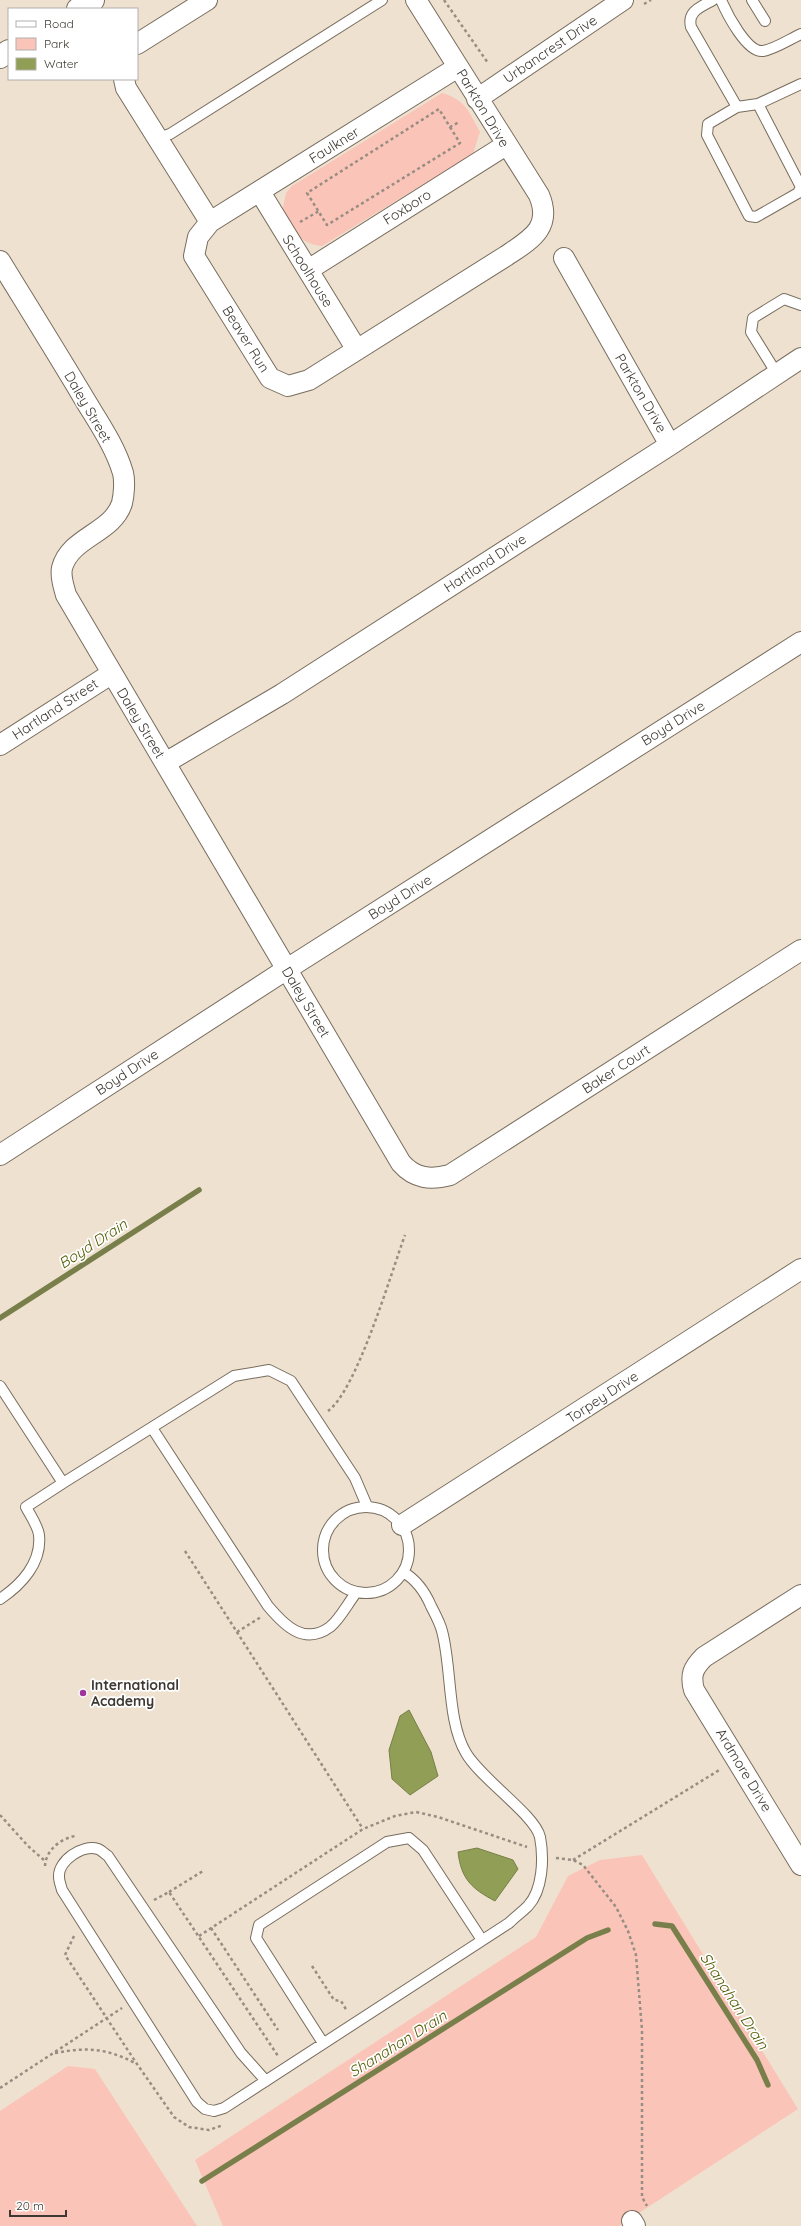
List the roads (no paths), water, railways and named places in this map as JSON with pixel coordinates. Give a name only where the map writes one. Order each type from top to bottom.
[{"type":"main road","points":[[80,8],[93,0]]},
{"type":"street","points":[[138,43],[207,0]]},
{"type":"street","name":"Parkton Drive","points":[[416,0],[506,145],[539,195],[543,204],[544,217]]},
{"type":"street","name":"Urbancrest Drive","points":[[477,99],[623,0]]},
{"type":"street","name":"Faulkner","points":[[210,222],[458,67]]},
{"type":"street","points":[[124,80],[126,88],[210,222]]},
{"type":"street","name":"Foxboro","points":[[308,270],[506,145]]},
{"type":"street","name":"Schoolhouse","points":[[260,192],[357,350]]},
{"type":"street","name":"Beaver Run","points":[[210,222],[198,237],[194,256],[270,378],[288,386],[310,380],[531,239],[539,228],[544,217]]},
{"type":"street","name":"Parkton Drive","points":[[564,258],[670,445]]},
{"type":"street","name":"Daley Street","points":[[0,260],[92,413],[116,455],[123,474],[122,503],[114,518],[77,546],[67,558],[62,568],[62,579],[66,595],[111,674],[287,969],[401,1164],[409,1172],[428,1178]]},
{"type":"street","name":"Hartland Drive","points":[[165,763],[282,694],[670,445],[801,358]]},
{"type":"street","name":"Boyd Drive","points":[[0,1155],[287,969],[801,642]]},
{"type":"street","name":"Hartland Street","points":[[0,745],[111,674]]},
{"type":"street","name":"Baker Court","points":[[428,1178],[450,1176],[801,950]]},
{"type":"street","name":"Torpey Drive","points":[[402,1525],[801,1269]]},
{"type":"street","name":"Ardmore Drive","points":[[801,1595],[704,1657],[696,1665],[691,1674],[694,1690],[801,1865]]},
{"type":"lane","points":[[158,138],[170,134],[382,0]]},
{"type":"lane","points":[[714,0],[692,13],[689,20],[691,28],[737,108]]},
{"type":"lane","points":[[721,0],[748,46],[756,50],[764,51],[801,34]]},
{"type":"lane","points":[[752,0],[765,21]]},
{"type":"lane","points":[[758,104],[801,187],[798,193],[756,217],[749,216],[707,135],[708,124],[737,108],[758,104],[801,84]]},
{"type":"lane","points":[[777,374],[751,332],[753,318],[784,299],[801,305]]},
{"type":"lane","points":[[0,1599],[15,1589],[32,1567],[38,1549],[39,1534],[26,1507],[234,1376],[269,1370],[291,1381],[355,1478],[367,1506]]},
{"type":"lane","points":[[0,1386],[63,1483]]},
{"type":"lane","points":[[152,1428],[272,1611],[286,1627],[301,1633],[317,1633],[330,1626],[356,1592]]},
{"type":"lane","points":[[367,1506],[380,1508],[392,1515],[402,1525],[408,1538],[410,1553],[403,1572],[398,1580],[385,1589],[371,1593],[356,1592],[343,1587],[332,1577],[324,1564],[322,1550],[324,1536],[331,1524],[341,1514],[353,1508],[367,1506]]},
{"type":"lane","points":[[266,2081],[241,2053],[108,1856],[97,1849],[86,1849],[69,1858],[62,1867],[59,1876],[62,1890],[197,2102],[205,2109],[214,2111],[224,2108],[266,2081],[323,2044],[509,1922],[529,1906],[540,1884],[542,1852],[540,1835],[528,1818],[485,1777],[465,1753],[455,1722],[442,1630],[427,1597],[414,1578],[403,1572]]},
{"type":"lane","points":[[323,2044],[256,1938],[259,1925],[387,1842],[408,1838],[423,1850],[482,1940]]},
{"type":"water","points":[[409,1710],[431,1752],[438,1776],[410,1795],[392,1779],[389,1750],[400,1716]]},
{"type":"water","points":[[477,1848],[513,1860],[518,1869],[495,1901],[474,1887],[465,1876],[462,1869],[458,1852]]},
{"type":"waterway","name":"Boyd Drain","points":[[0,1318],[199,1190]]},
{"type":"waterway","name":"Shanahan Drain","points":[[655,1924],[672,1926],[757,2060],[768,2085]]},
{"type":"waterway","name":"Shanahan Drain","points":[[202,2181],[587,1938],[608,1930]]},
{"type":"place","name":"International Academy","points":[[83,1693]]}]
